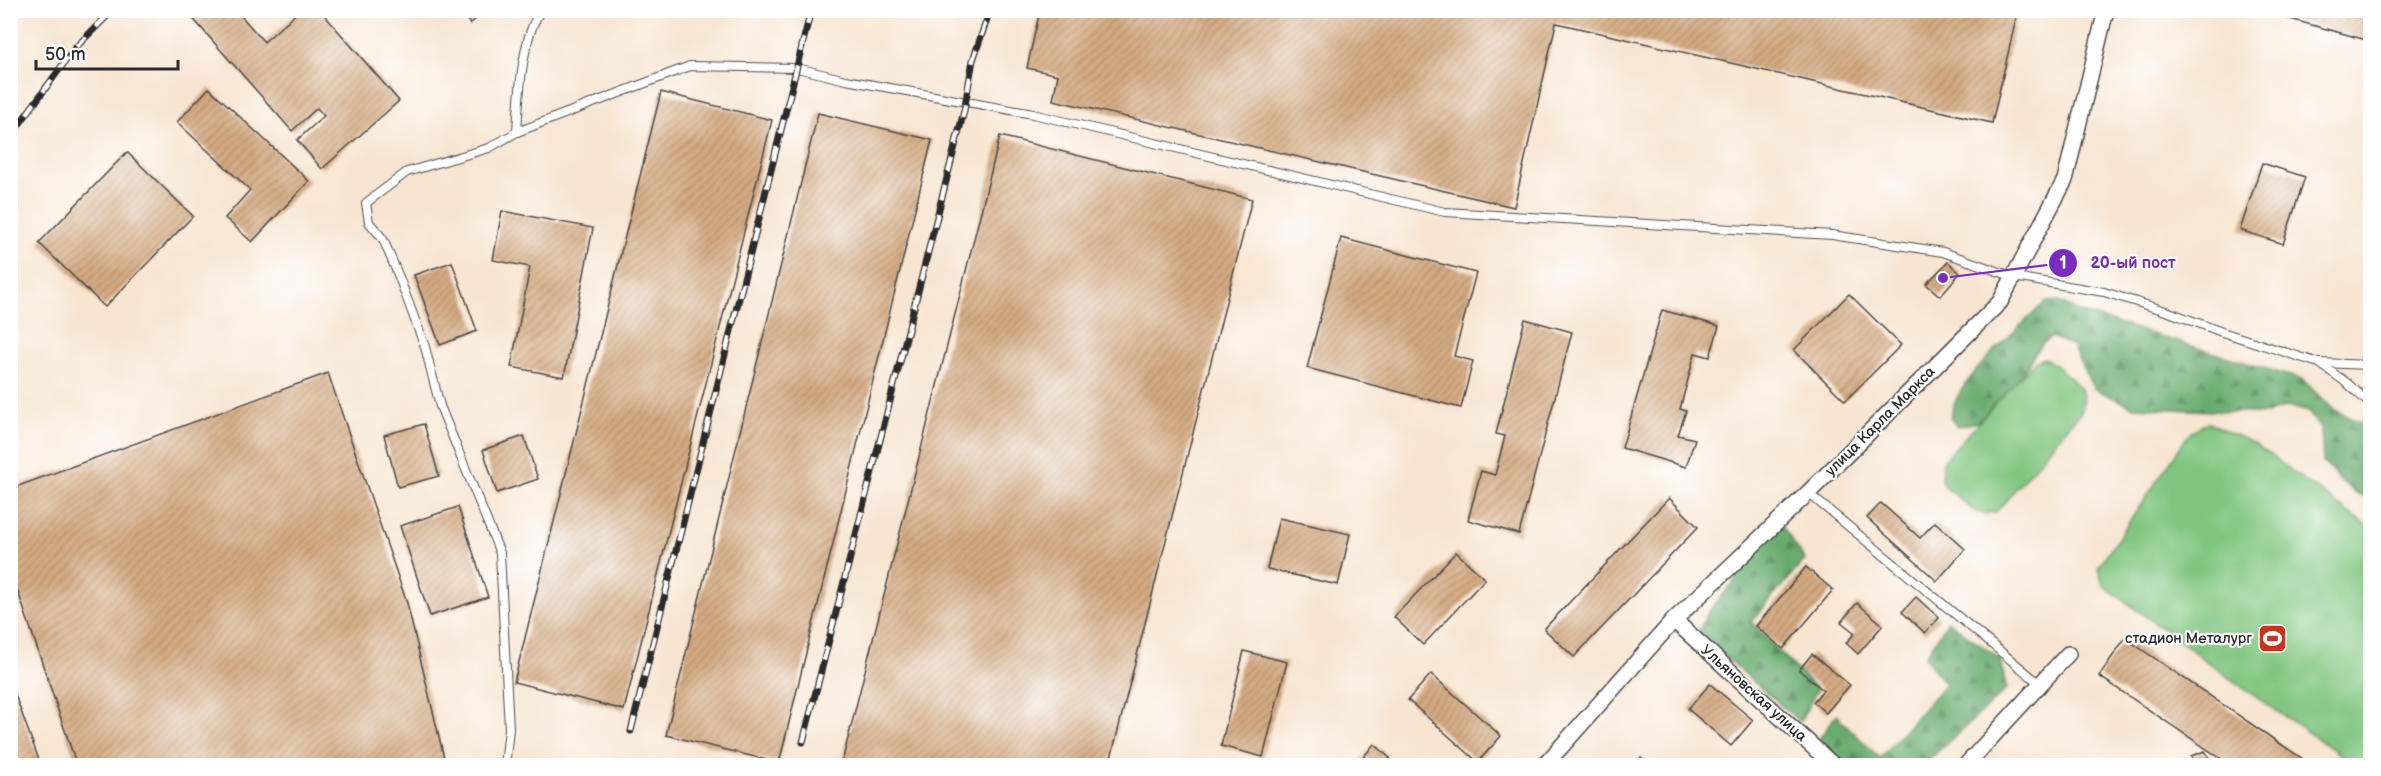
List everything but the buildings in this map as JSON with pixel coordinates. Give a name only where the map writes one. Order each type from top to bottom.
[{"type":"street","name":"улица Карла Маркса","points":[[1544,765],[1674,620],[1808,493],[2000,303],[2065,180],[2106,10]]},
{"type":"street","name":"Ульяновская улица","points":[[1674,620],[1834,765]]},
{"type":"street","points":[[1965,765],[2068,654]]},
{"type":"lane","points":[[517,132],[524,62],[536,18],[541,10]]},
{"type":"lane","points":[[505,765],[509,729],[500,553],[440,406],[425,347],[399,277],[383,239],[369,222],[366,203],[407,172],[489,148],[517,132],[690,66],[797,68],[846,80],[1033,114],[1445,212],[1832,235],[1943,252],[2014,277],[2104,292],[2319,363],[2370,364]]},
{"type":"lane","points":[[2319,363],[2347,383],[2370,404]]},
{"type":"lane","points":[[1808,493],[2040,684]]},
{"type":"green space","points":[[2057,301],[2077,311],[2303,380],[2333,409],[2370,428],[2370,498],[2356,493],[2337,478],[2323,461],[2321,429],[2308,412],[2287,406],[2267,414],[2133,407],[2093,388],[2072,346],[2052,337],[2042,343],[2017,381],[1977,422],[1957,426],[1950,418],[1954,404],[1973,374],[2039,308],[2047,302]]},
{"type":"green space","points":[[2043,358],[2074,381],[2082,394],[2082,410],[1997,511],[1977,513],[1945,487],[1941,480],[1943,461],[2033,363]]},
{"type":"green space","name":"стадион Металург","points":[[2208,422],[2256,445],[2370,528],[2370,765],[2356,765],[2247,691],[2103,585],[2098,568],[2191,431]]},
{"type":"green space","points":[[1781,524],[1805,560],[1751,622],[1817,690],[1800,722],[1698,633],[1707,614]]},
{"type":"green space","points":[[1948,621],[2000,659],[2007,689],[1923,765],[1844,765],[1816,743],[1836,715],[1880,758],[1945,684],[1925,657]]},
{"type":"railway","points":[[10,137],[75,48],[113,10]]},
{"type":"railway","points":[[631,731],[811,10]]},
{"type":"railway","points":[[803,742],[964,111],[973,60],[990,10]]},
{"type":"place","name":"20-ый пост","points":[[1943,278]]},
{"type":"place","name":"стадион Металург","points":[[2273,638]]}]
